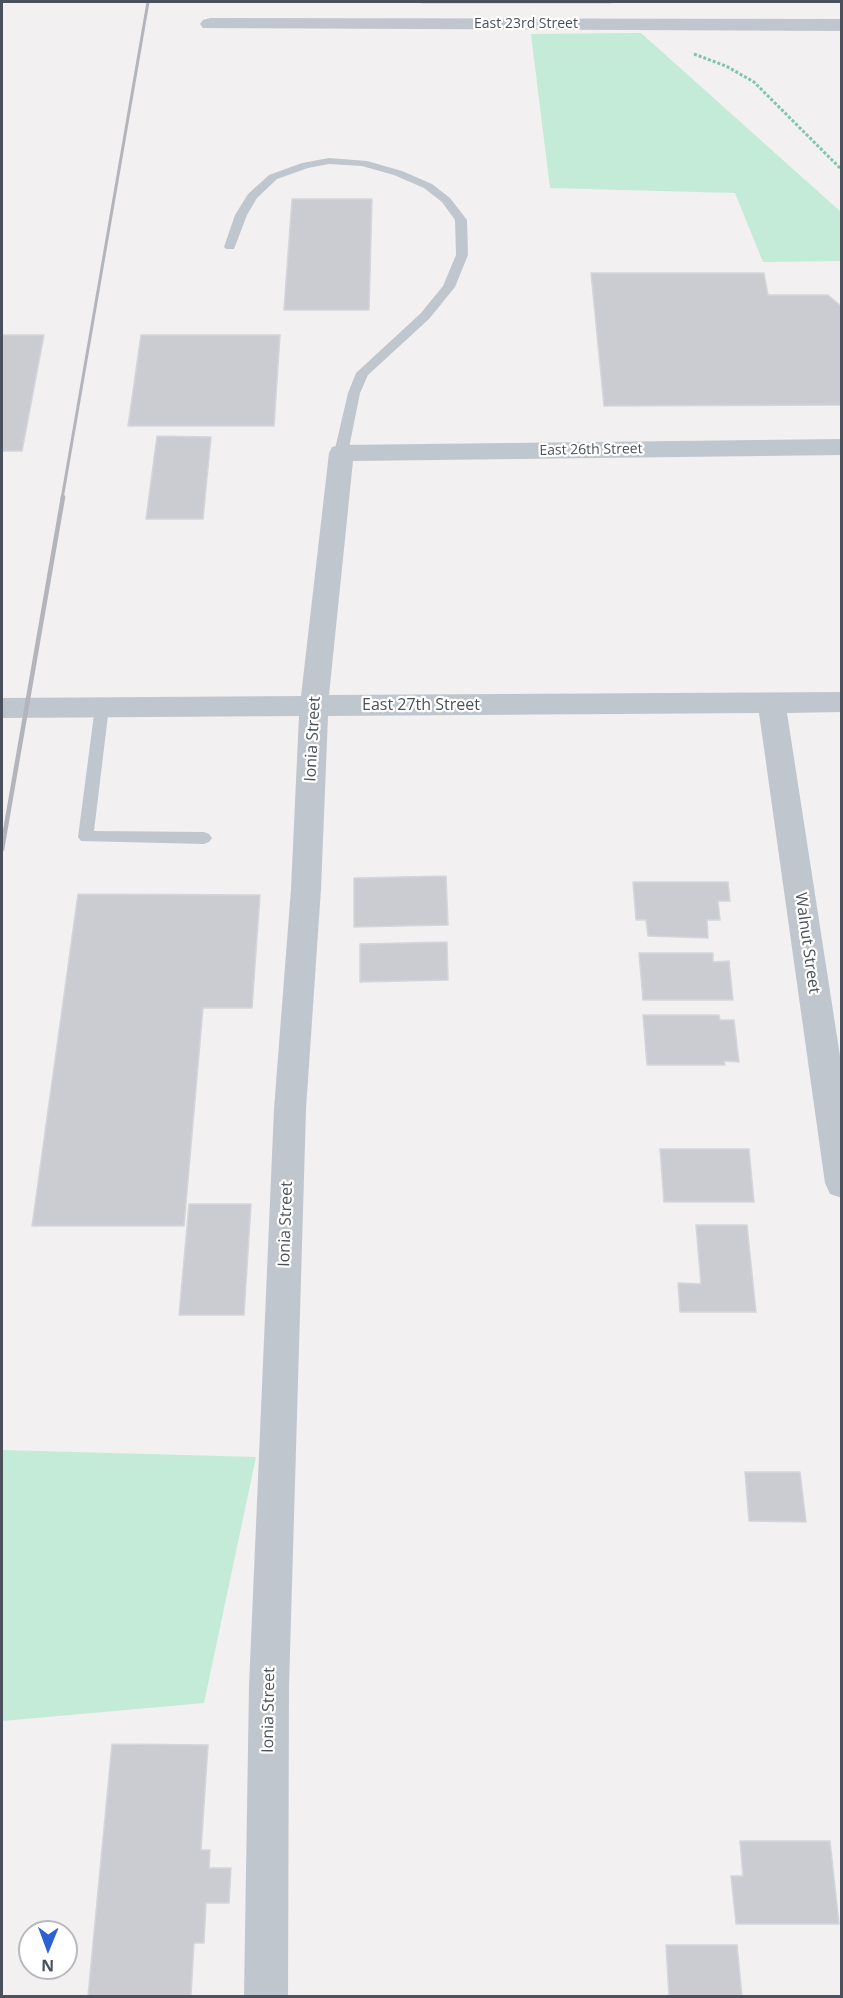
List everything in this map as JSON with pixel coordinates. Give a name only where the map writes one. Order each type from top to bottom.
[{"type":"street","name":"East 23rd Street","points":[[210,24],[842,25]]},
{"type":"street","name":"East 26th Street","points":[[341,453],[842,447]]},
{"type":"street","name":"Ionia Street","points":[[266,1996],[269,1686],[289,1121],[306,889],[314,706],[341,453]]},
{"type":"street","name":"East 27th Street","points":[[2,708],[842,702]]},
{"type":"street","name":"Walnut Street","points":[[771,703],[842,1183]]},
{"type":"lane","points":[[230,247],[241,215],[252,196],[273,177],[306,165],[329,161],[363,163],[398,173],[428,186],[446,200],[461,220],[462,255],[449,287],[425,316],[362,373],[354,393],[341,453]]},
{"type":"lane","points":[[102,707],[86,837],[204,838]]},
{"type":"path","points":[[660,24],[670,39],[680,47],[726,66],[754,82],[842,170]]},
{"type":"green space","points":[[421,2],[610,2],[612,4],[421,4]]},
{"type":"green space","points":[[641,33],[841,212],[841,261],[763,262],[735,193],[550,188],[531,34]]},
{"type":"green space","points":[[2,1450],[256,1457],[204,1703],[2,1721]]},
{"type":"building","points":[[292,199],[372,199],[369,310],[284,310]]},
{"type":"building","points":[[591,273],[764,273],[768,295],[828,295],[842,307],[842,405],[604,406]]},
{"type":"building","points":[[2,335],[44,335],[22,451],[2,451]]},
{"type":"building","points":[[141,335],[280,335],[274,426],[128,426]]},
{"type":"building","points":[[157,436],[211,437],[203,519],[146,519]]},
{"type":"building","points":[[446,876],[448,925],[354,927],[354,878]]},
{"type":"building","points":[[633,882],[728,882],[730,901],[718,901],[720,920],[707,920],[708,938],[648,936],[646,920],[636,920]]},
{"type":"building","points":[[78,894],[260,895],[252,1008],[203,1008],[184,1226],[32,1226]]},
{"type":"building","points":[[447,942],[448,980],[360,982],[360,944]]},
{"type":"building","points":[[639,953],[713,953],[713,962],[729,961],[733,1000],[643,1000]]},
{"type":"building","points":[[643,1015],[719,1015],[720,1020],[734,1020],[739,1062],[724,1061],[725,1065],[647,1065]]},
{"type":"building","points":[[660,1149],[749,1149],[754,1202],[664,1202]]},
{"type":"building","points":[[189,1204],[251,1204],[244,1315],[179,1315]]},
{"type":"building","points":[[696,1225],[747,1225],[756,1312],[680,1312],[678,1283],[701,1284]]},
{"type":"building","points":[[745,1472],[800,1472],[806,1522],[749,1521]]},
{"type":"building","points":[[112,1744],[208,1745],[201,1850],[210,1850],[209,1868],[231,1868],[229,1903],[206,1903],[204,1943],[194,1943],[191,1996],[88,1996]]},
{"type":"building","points":[[740,1841],[830,1841],[839,1924],[736,1924],[731,1876],[743,1876]]},
{"type":"building","points":[[666,1945],[737,1945],[742,1996],[669,1996]]},
{"type":"railway","points":[[62,499],[148,2]]},
{"type":"railway","points":[[2,849],[63,497]]}]
